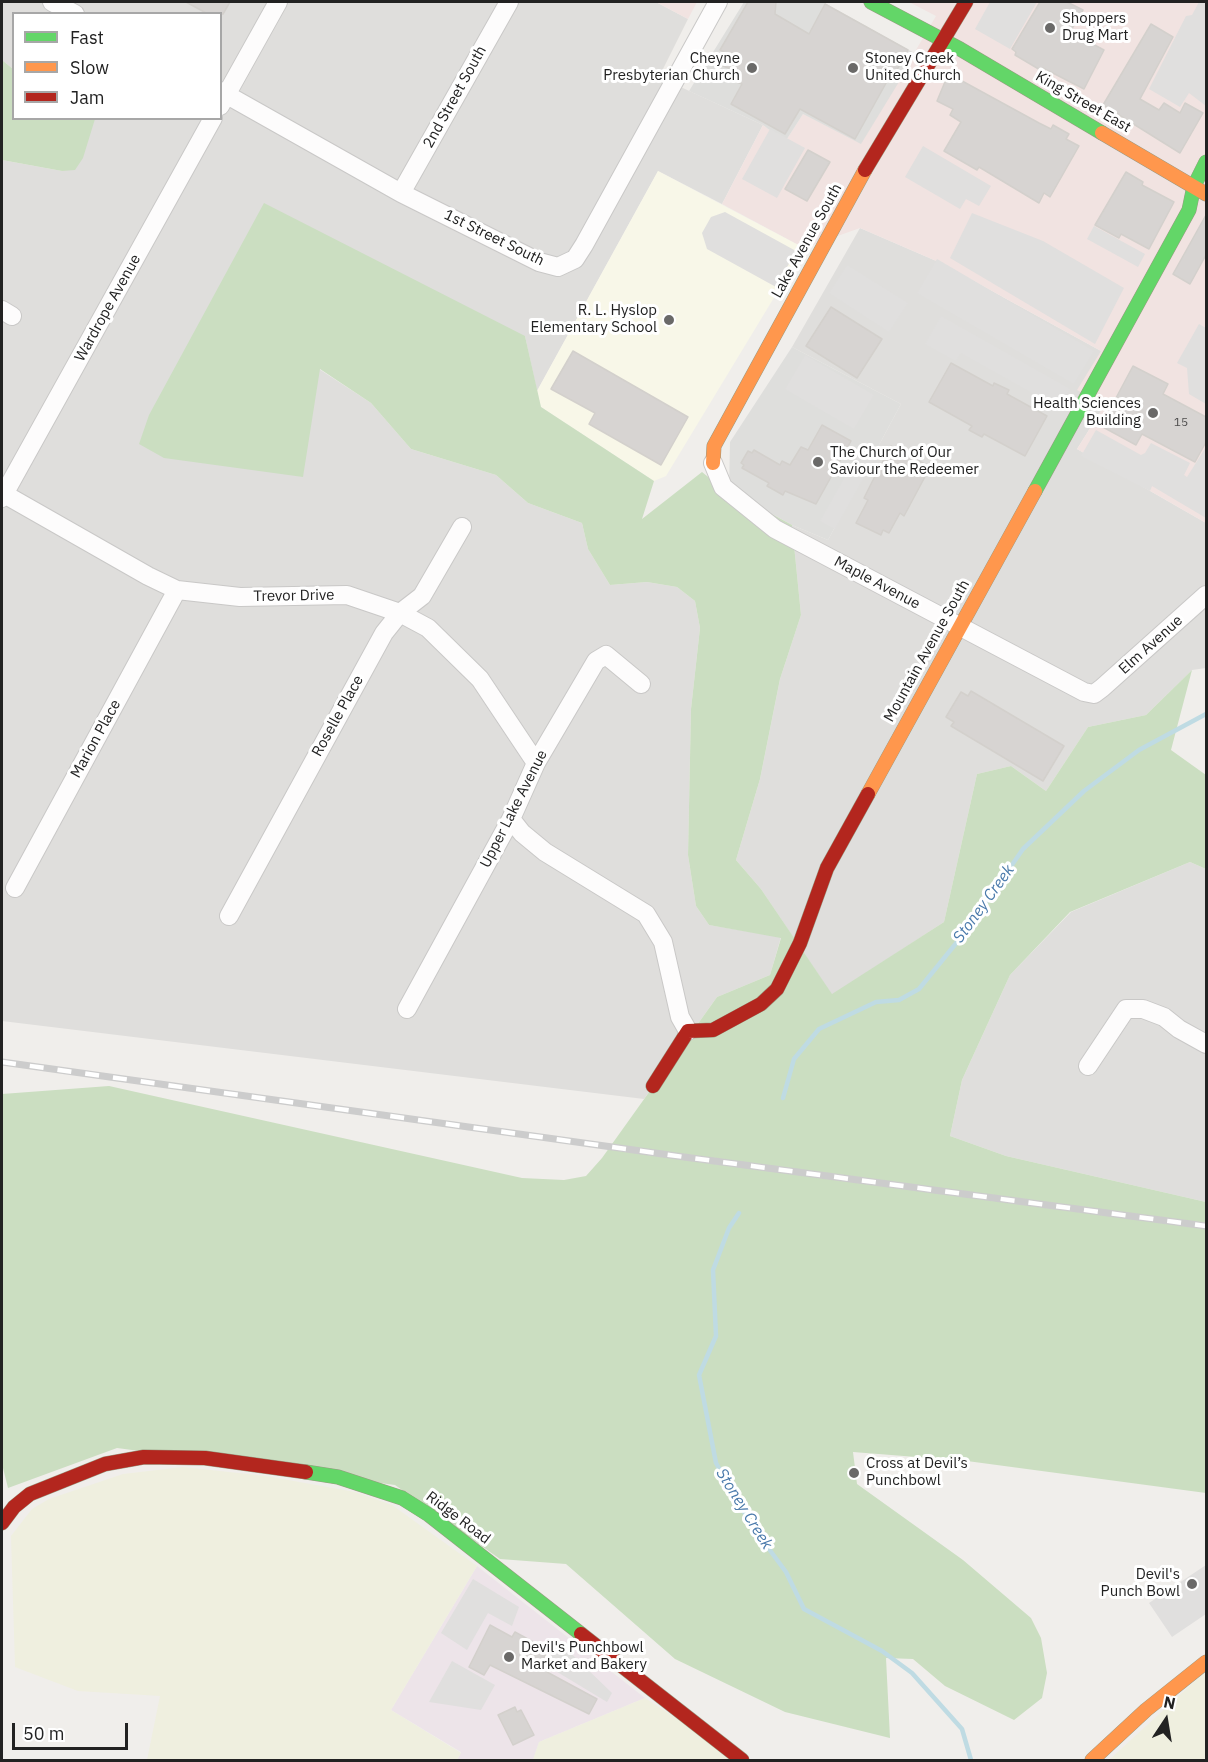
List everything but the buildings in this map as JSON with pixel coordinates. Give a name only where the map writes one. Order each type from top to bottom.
[{"type":"street","points":[[223,97],[278,2]]},
{"type":"street","name":"2nd Street South","points":[[401,193],[509,2]]},
{"type":"street","name":"1st Street South","points":[[223,97],[401,193],[539,262],[558,267],[575,259],[718,2]]},
{"type":"street","name":"King Street East","points":[[871,2],[943,40],[1206,194]]},
{"type":"street","name":"Lake Avenue South","points":[[712,463],[714,446],[754,370],[879,144],[966,2]]},
{"type":"street","name":"Wardrope Avenue","points":[[3,496],[212,120]]},
{"type":"street","name":"Mountain Avenue South","points":[[688,1031],[713,1030],[761,1004],[777,990],[801,944],[816,893],[827,868],[1189,210],[1194,186],[1206,162]]},
{"type":"street","name":"Maple Avenue","points":[[712,463],[723,487],[775,530],[1084,692],[1094,694]]},
{"type":"street","name":"Trevor Drive","points":[[3,496],[177,590],[240,597],[347,595],[400,613],[428,628],[480,679],[536,763]]},
{"type":"street","name":"Roselle Place","points":[[229,916],[384,633],[400,613],[422,596],[462,526]]},
{"type":"street","name":"Marion Place","points":[[15,888],[177,590]]},
{"type":"street","name":"Elm Avenue","points":[[1094,694],[1154,644],[1206,595]]},
{"type":"street","name":"Upper Lake Avenue","points":[[407,1009],[511,819],[536,763],[596,661],[603,655],[641,684]]},
{"type":"street","points":[[511,819],[522,833],[545,852],[646,914],[663,942],[680,1017],[688,1031],[653,1086]]},
{"type":"street","points":[[1088,1066],[1126,1010],[1143,1009],[1164,1017],[1179,1029],[1206,1044]]},
{"type":"street","name":"Ridge Road","points":[[2,1523],[14,1507],[30,1494],[65,1478],[105,1464],[144,1457],[205,1458],[263,1465],[338,1477],[376,1488],[402,1498],[429,1515],[742,1761]]},
{"type":"street","points":[[1092,1761],[1146,1710],[1206,1662]]},
{"type":"shaded area","points":[[2,2],[656,2],[688,19],[659,77],[763,125],[722,204],[658,171],[537,391],[525,336],[319,369],[371,403],[411,449],[496,475],[528,503],[582,523],[588,549],[610,585],[647,582],[677,587],[695,601],[700,628],[691,709],[688,855],[696,906],[709,925],[781,937],[770,975],[717,997],[644,1099],[2,1021],[2,160],[62,171],[93,120],[222,120],[222,12],[12,12],[12,68],[2,60]]},
{"type":"shaded area","points":[[656,2],[697,2],[688,19]]},
{"type":"shaded area","points":[[744,2],[823,2],[916,54],[861,144],[803,114],[785,142],[763,125],[689,91]]},
{"type":"shaded area","points":[[909,2],[1206,2],[1206,523],[1077,449],[1104,406],[1077,390],[1101,351],[941,263],[860,228],[804,248],[722,204],[763,125],[785,142],[803,114],[861,143],[936,16]]},
{"type":"shaded area","points":[[990,2],[1037,2],[1010,49],[975,29]]},
{"type":"shaded area","points":[[1199,2],[1206,2],[1206,106],[1189,93],[1180,107],[1149,89],[1186,16],[1192,15]]},
{"type":"shaded area","points":[[770,129],[805,148],[777,198],[742,179]]},
{"type":"shaded area","points":[[923,146],[991,186],[979,206],[966,199],[960,209],[905,177]]},
{"type":"shaded area","name":"R. L. Hyslop Elementary School","points":[[658,171],[804,248],[666,476],[654,481],[541,407],[537,391]]},
{"type":"shaded area","points":[[725,212],[796,251],[776,287],[707,249],[702,233],[711,217]]},
{"type":"shaded area","points":[[972,213],[1043,241],[1124,288],[1095,344],[950,258]]},
{"type":"shaded area","points":[[1094,226],[1145,254],[1138,267],[1087,239]]},
{"type":"shaded area","points":[[860,228],[941,263],[1101,351],[1104,406],[1077,449],[1206,523],[1206,668],[1192,670],[1146,715],[1088,727],[1046,791],[1011,766],[977,774],[944,922],[832,995],[761,889],[736,860],[760,779],[780,679],[801,615],[792,525],[828,540],[901,404],[792,347]]},
{"type":"shaded area","points":[[937,259],[1094,351],[1074,384],[917,293]]},
{"type":"shaded area","points":[[847,265],[908,303],[889,332],[829,293]]},
{"type":"shaded area","points":[[941,316],[1070,389],[1059,408],[961,353],[956,361],[925,344]]},
{"type":"shaded area","points":[[1199,324],[1206,328],[1206,404],[1189,394],[1187,368],[1177,363]]},
{"type":"shaded area","points":[[792,347],[901,404],[828,540],[792,525],[729,490],[730,442]]},
{"type":"shaded area","points":[[805,355],[874,395],[854,429],[785,389]]},
{"type":"shaded area","points":[[1096,430],[1141,455],[1151,443],[1190,463],[1184,475],[1187,477],[1206,447],[1206,518],[1152,486],[1150,491],[1081,456]]},
{"type":"shaded area","points":[[865,441],[880,449],[835,529],[820,521]]},
{"type":"shaded area","points":[[1190,862],[1206,869],[1206,1202],[1006,1156],[950,1136],[962,1080],[1010,975],[1071,912]]},
{"type":"shaded area","name":"Devil's Punch Bowl","points":[[1206,1565],[1206,1614],[1172,1637],[1149,1603]]},
{"type":"shaded area","points":[[477,1566],[645,1698],[539,1742],[533,1760],[457,1760],[461,1752],[391,1710]]},
{"type":"shaded area","points":[[473,1579],[519,1607],[512,1626],[488,1613],[467,1650],[441,1633]]},
{"type":"shaded area","points":[[558,1641],[612,1693],[607,1702],[544,1664]]},
{"type":"shaded area","points":[[452,1661],[495,1685],[481,1710],[429,1702]]},
{"type":"green space","points":[[2,60],[12,68],[12,120],[95,120],[83,158],[75,170],[62,171],[2,160]]},
{"type":"green space","points":[[264,203],[525,336],[541,407],[654,481],[642,519],[702,472],[717,484],[792,525],[801,615],[780,679],[760,779],[736,860],[761,889],[832,994],[944,922],[977,774],[1011,766],[1046,791],[1088,727],[1146,715],[1192,670],[1171,750],[1206,775],[1206,869],[1190,862],[1070,912],[1010,975],[962,1080],[950,1136],[1006,1156],[1206,1202],[1206,1493],[967,1461],[853,1452],[857,1484],[963,1560],[1031,1618],[1041,1638],[1047,1673],[1042,1698],[1014,1720],[945,1686],[913,1659],[886,1658],[890,1738],[785,1712],[675,1659],[566,1564],[500,1559],[395,1485],[117,1448],[8,1488],[2,1464],[2,1094],[109,1086],[522,1178],[564,1180],[586,1176],[602,1158],[717,997],[770,975],[781,938],[709,925],[696,906],[688,855],[691,709],[700,628],[695,601],[677,587],[647,582],[610,585],[588,549],[582,523],[528,503],[496,475],[411,449],[371,403],[320,369],[303,477],[164,458],[139,444],[149,415]]},
{"type":"green space","points":[[183,1467],[266,1476],[355,1492],[392,1505],[477,1566],[391,1710],[461,1753],[457,1760],[147,1760],[160,1696],[78,1691],[15,1667],[11,1536],[32,1509],[49,1499],[123,1474]]},
{"type":"green space","points":[[1206,1671],[1206,1760],[1109,1760]]},
{"type":"green space","points":[[645,1698],[740,1760],[533,1760],[539,1742]]},
{"type":"waterway","name":"Stoney Creek","points":[[783,1098],[794,1059],[819,1029],[876,1002],[899,1000],[919,989],[966,931],[1023,849],[1084,791],[1139,750],[1206,714]]},
{"type":"waterway","name":"Stoney Creek","points":[[739,1213],[729,1228],[713,1270],[716,1336],[699,1375],[716,1463],[752,1526],[786,1572],[804,1609],[882,1651],[912,1673],[962,1729],[971,1760]]},
{"type":"railway","points":[[2,1062],[684,1157],[1206,1226]]},
{"type":"traffic: fast","points":[[871,2],[960,49],[1102,133]]},
{"type":"traffic: fast","points":[[1035,491],[1189,210],[1194,186],[1206,162]]},
{"type":"traffic: fast","points":[[306,1472],[338,1477],[402,1498],[429,1515],[581,1634]]},
{"type":"traffic: slow","points":[[1102,133],[1206,194]]},
{"type":"traffic: slow","points":[[713,463],[714,446],[865,170]]},
{"type":"traffic: slow","points":[[868,794],[1035,491]]},
{"type":"traffic: slow","points":[[1092,1760],[1146,1710],[1206,1662]]},
{"type":"traffic: jam","points":[[865,170],[966,2]]},
{"type":"traffic: jam","points":[[653,1086],[688,1031],[713,1030],[761,1004],[777,989],[800,943],[827,868],[868,794]]},
{"type":"traffic: jam","points":[[2,1523],[14,1507],[30,1494],[105,1464],[144,1457],[205,1458],[306,1472]]},
{"type":"traffic: jam","points":[[581,1634],[742,1760]]},
{"type":"place","name":"Shoppers Drug Mart","points":[[1050,28]]},
{"type":"place","name":"Cheyne Presbyterian Church","points":[[752,68]]},
{"type":"place","name":"Stoney Creek United Church","points":[[853,68]]},
{"type":"place","name":"R. L. Hyslop Elementary School","points":[[669,320]]},
{"type":"place","name":"Health Sciences Building","points":[[1153,413]]},
{"type":"place","name":"The Church of Our Saviour the Redeemer","points":[[818,462]]},
{"type":"place","name":"Cross at Devil’s Punchbowl","points":[[854,1473]]},
{"type":"place","name":"Devil's Punch Bowl","points":[[1192,1584]]},
{"type":"place","name":"Devil's Punchbowl Market and Bakery","points":[[509,1657]]}]
